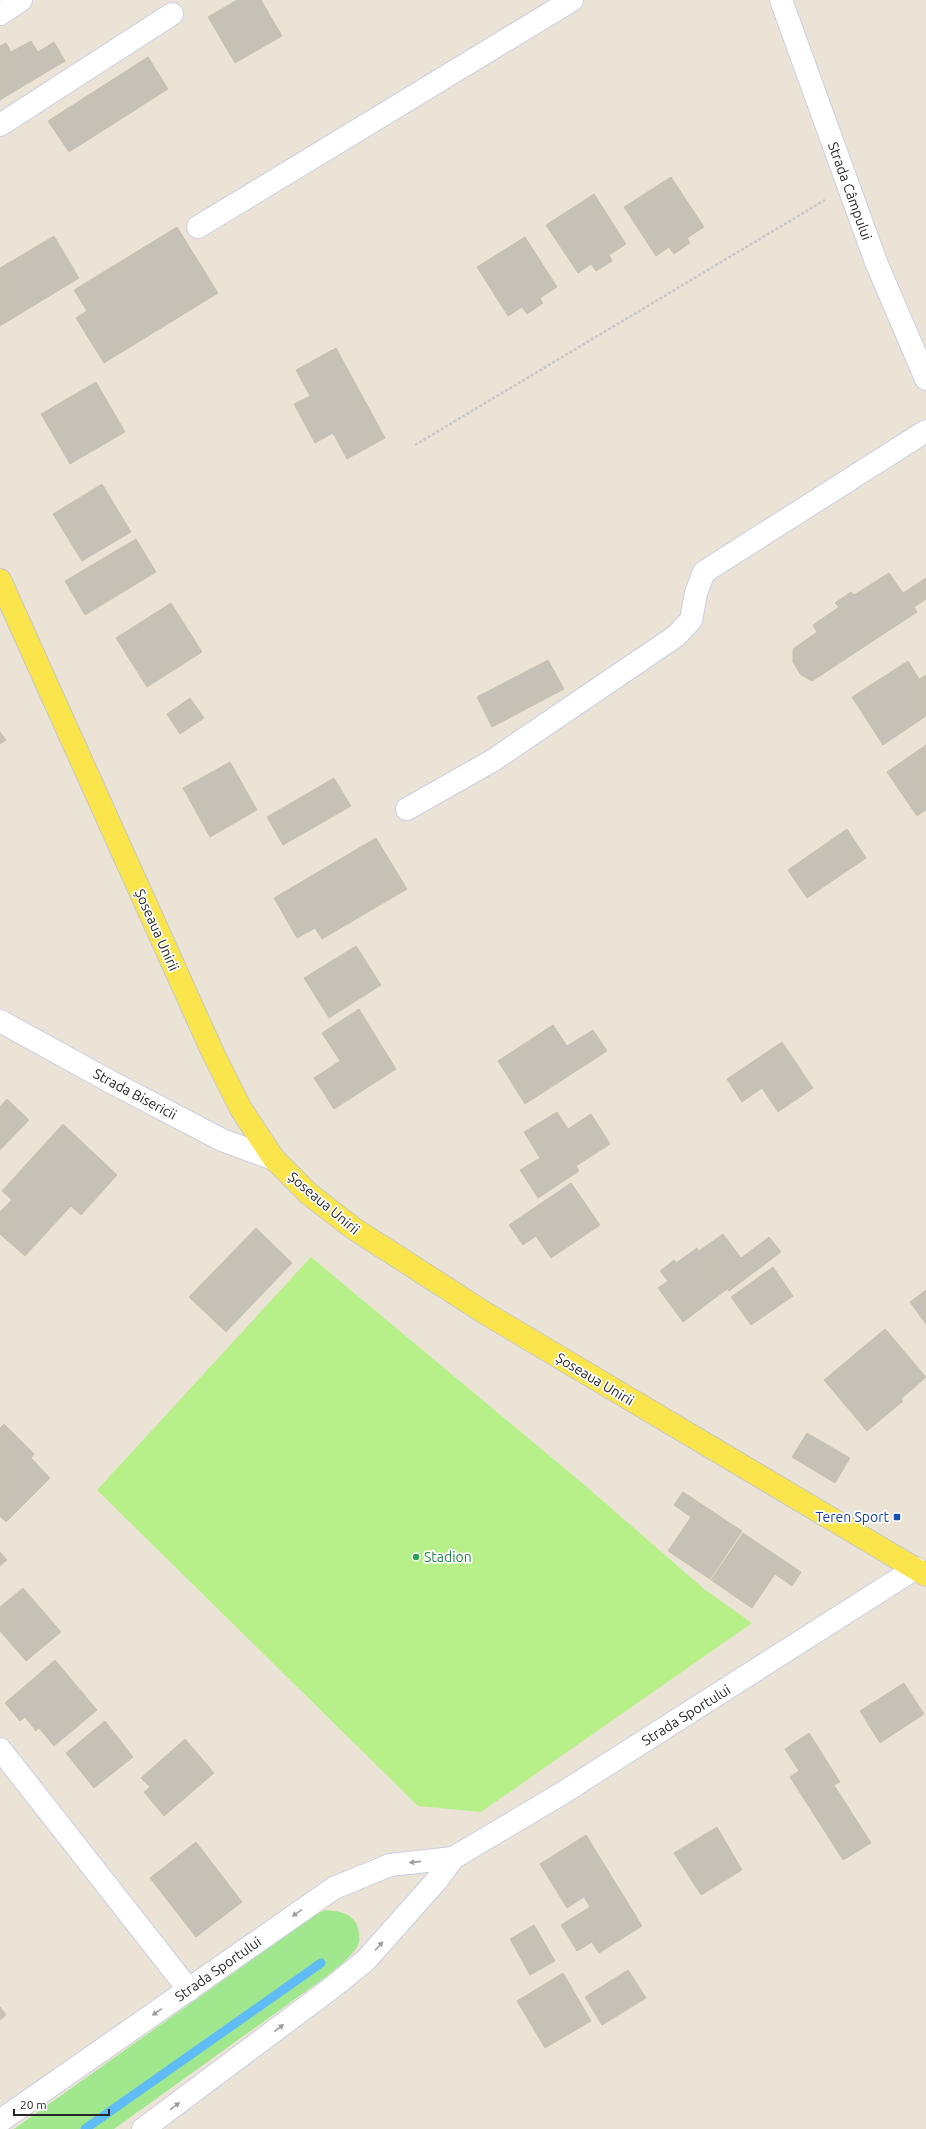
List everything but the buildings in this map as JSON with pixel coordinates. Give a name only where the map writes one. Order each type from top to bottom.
[{"type":"main road","name":"Șoseaua Unirii","points":[[0,580],[213,1053],[241,1109],[274,1159],[309,1194],[386,1250],[543,1348],[921,1571]]},
{"type":"street","points":[[0,14],[21,0]]},
{"type":"street","points":[[198,228],[572,0]]},
{"type":"street","name":"Strada Câmpului","points":[[781,0],[876,262],[926,379]]},
{"type":"street","points":[[0,125],[172,14]]},
{"type":"street","points":[[406,809],[492,760],[676,636],[691,620],[696,593],[704,572],[926,431]]},
{"type":"street","name":"Strada Bisericii","points":[[0,1021],[111,1082],[222,1140],[274,1159]]},
{"type":"street","name":"Strada Sportului","points":[[143,2129],[326,1992],[366,1960],[437,1880],[453,1858],[561,1794],[921,1571]]},
{"type":"street","points":[[0,1749],[189,1990]]},
{"type":"street","name":"Strada Sportului","points":[[0,2121],[334,1888],[390,1865],[453,1858]]},
{"type":"path","points":[[415,445],[848,187]]},
{"type":"green space","name":"Stadion","points":[[311,1257],[588,1488],[704,1589],[752,1623],[481,1812],[418,1806],[97,1490]]},
{"type":"green space","points":[[325,1910],[337,1911],[347,1915],[352,1918],[358,1927],[359,1941],[357,1947],[350,1956],[327,1976],[114,2129],[14,2129],[312,1917]]},
{"type":"waterway","points":[[85,2129],[321,1963]]},
{"type":"place","name":"Teren Sport","points":[[897,1517]]},
{"type":"place","name":"Stadion","points":[[416,1557]]}]
